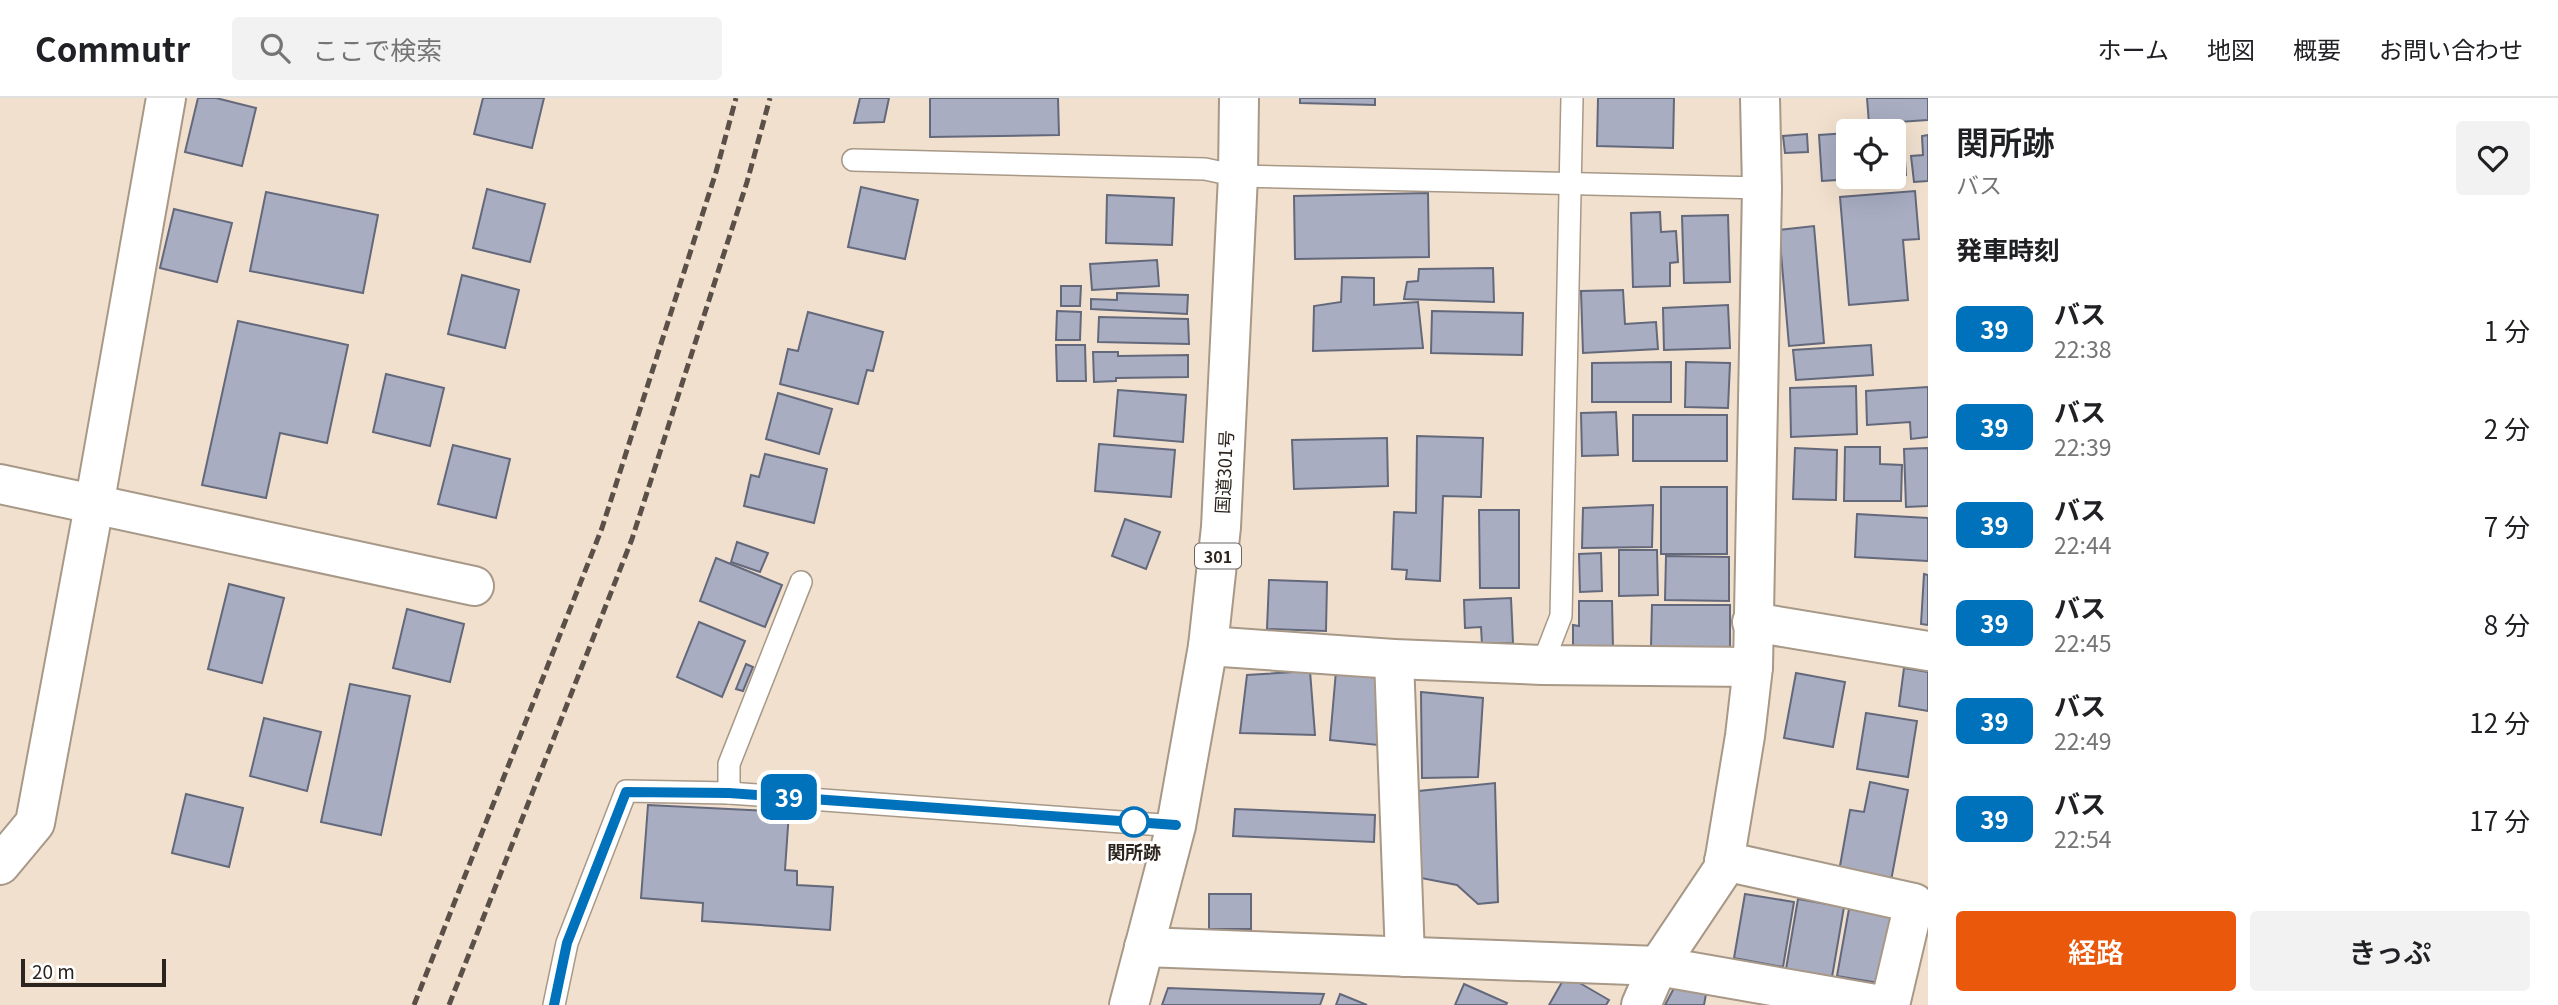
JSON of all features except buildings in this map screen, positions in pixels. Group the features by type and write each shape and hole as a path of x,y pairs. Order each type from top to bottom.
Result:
{"main road":[{"path":"0,865 35,824 166,98"},
{"name":"国道301号","path":"1129,1005 1176,825 1208,646 1221,527 1238,176 1239,98"},
{"path":"1641,1005 1658,966 1723,869 1745,736 1753,667 1762,188 1760,98"},
{"path":"0,484 474,586"},
{"path":"1752,622 1928,651"},
{"path":"1208,646 1394,659 1542,665 1753,667"},
{"path":"1394,659 1405,957"},
{"path":"1724,861 1913,903 1891,1005"},
{"path":"1144,947 1658,966 1881,1005"}],"lane":[{"path":"1542,665 1560,616 1572,98"},
{"path":"852,160 1205,169 1238,176 1762,188"},
{"path":"729,793 729,764 801,582"},
{"path":"554,1005 567,943 626,792 729,793 1176,825"}],"railway":[{"path":"414,1005 602,528 716,172 736,98"},
{"path":"449,1005 632,539 747,182 770,98"}],"bus line":[{"name":"39","path":"554,1005 567,943 626,792 729,793 1176,825"}],"place":[{"name":"関所跡","path":"1134,822"}]}
